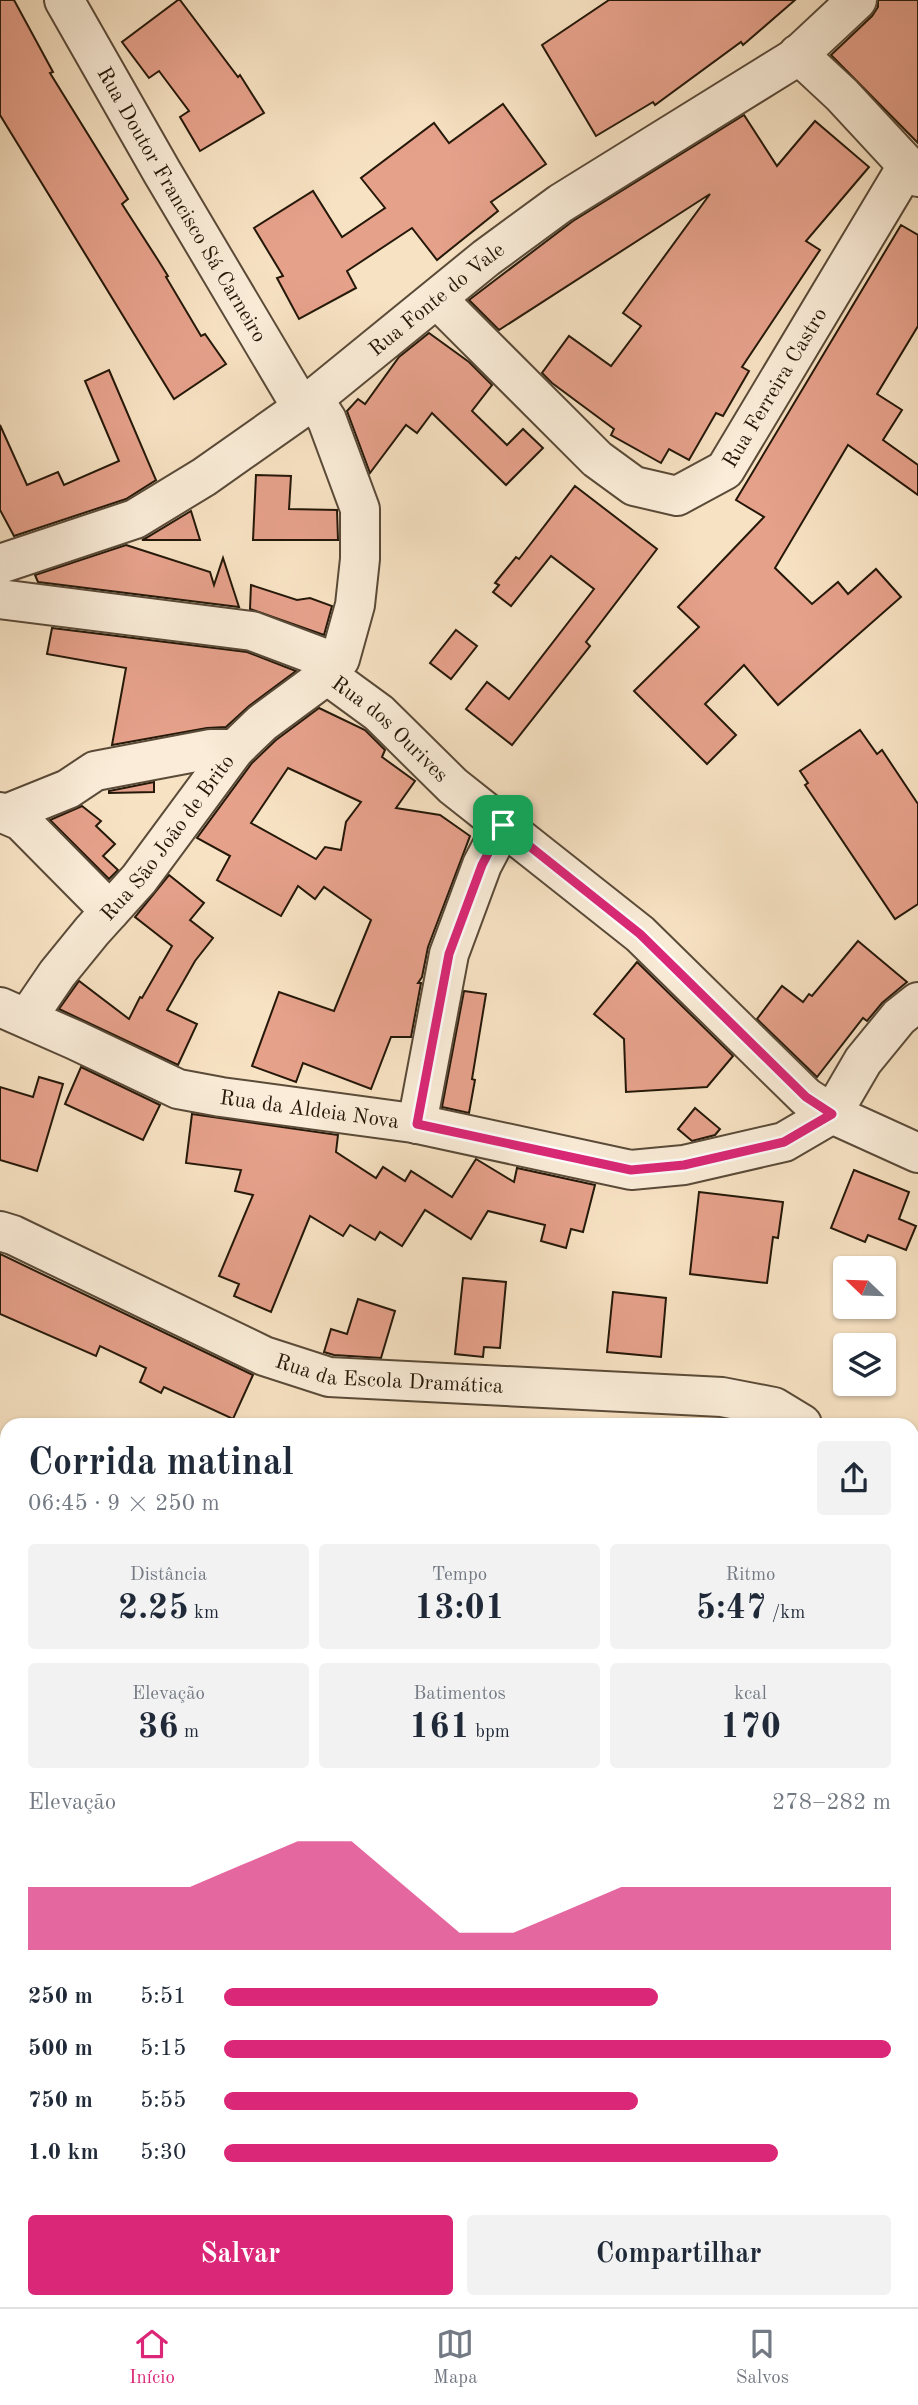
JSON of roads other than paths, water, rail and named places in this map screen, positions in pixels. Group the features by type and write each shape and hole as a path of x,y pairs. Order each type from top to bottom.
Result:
{"street":[{"name":"Rua Doutor Francisco Sá Carneiro","path":"64,0 162,172 307,403 327,420 360,509 360,559 355,605 340,659 327,675"},
{"name":"Rua Fonte do Vale","path":"0,564 135,519 204,477 307,403 486,258 561,202 798,54 858,0"},
{"path":"798,54 842,95 913,172"},
{"name":"Rua Ferreira Castro","path":"437,299 597,458 634,486 677,496 725,470 913,172"},
{"name":"Rua dos Ourives","path":"0,599 252,631 321,657 327,675 379,713 453,786 640,934 806,1097 832,1114 918,1153"},
{"name":"Rua São João de Brito","path":"13,1013 57,974 139,880 235,749 262,723 327,675"},
{"path":"3,813 68,789 95,771 211,749 235,749"},
{"path":"3,813 21,821 110,911"},
{"path":"417,1124 449,954 482,865 503,825"},
{"path":"832,1114 863,1061 899,1017 918,1002"},
{"name":"Rua da Aldeia Nova","path":"13,1013 178,1089 417,1124 631,1170 684,1165 784,1142 832,1114"},
{"name":"Rua da Escola Dramática","path":"0,1231 264,1356 329,1377 722,1397 774,1407 792,1418"}]}
